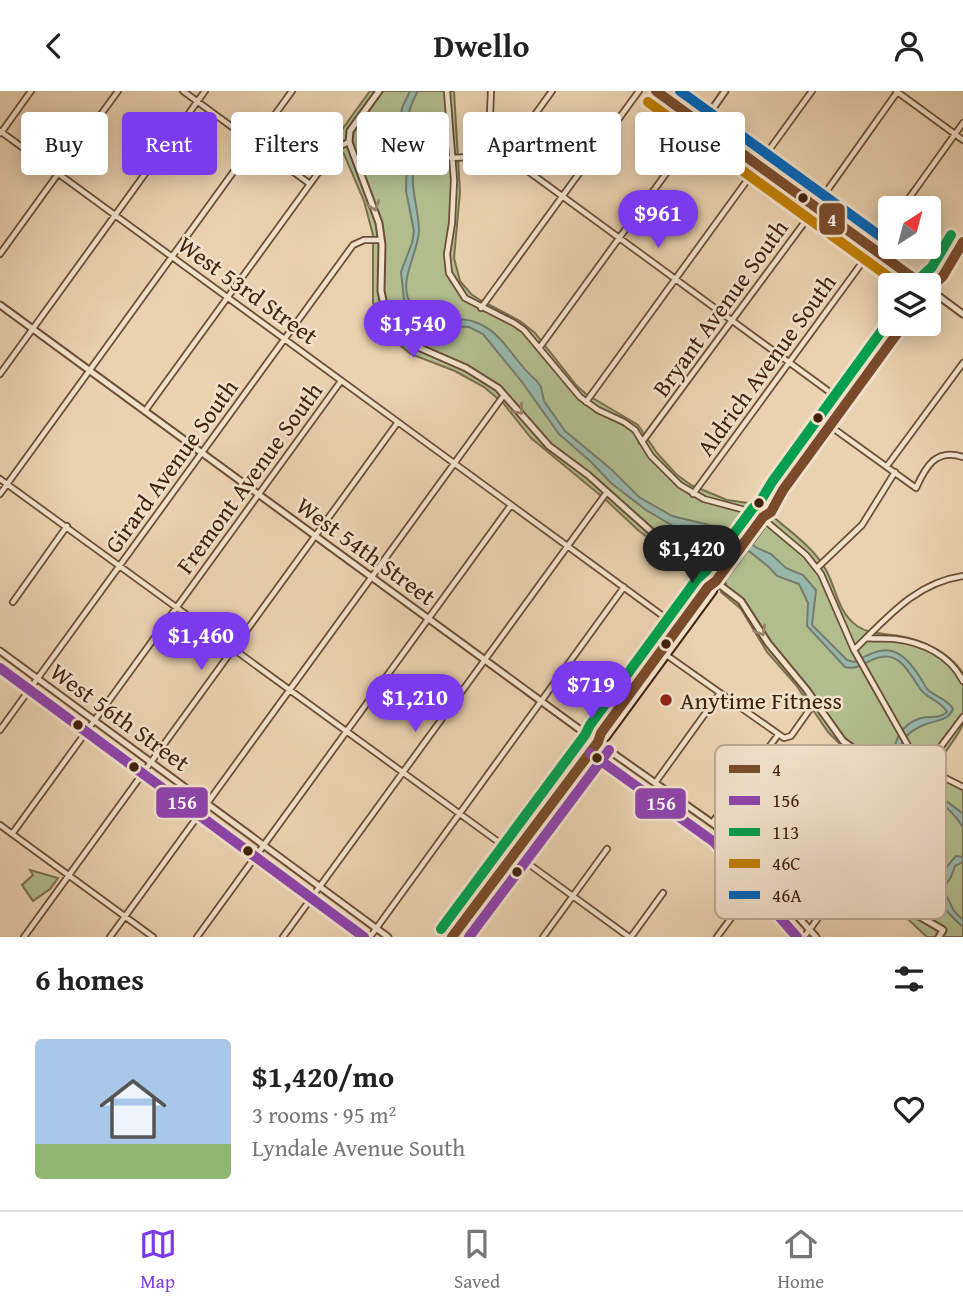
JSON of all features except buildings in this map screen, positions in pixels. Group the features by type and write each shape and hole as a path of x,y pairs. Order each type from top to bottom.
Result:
{"main road":[{"path":"656,91 685,112"},
{"path":"745,156 906,273"},
{"path":"941,277 963,242"},
{"path":"663,653 678,627 754,530 775,494 783,490 895,336"},
{"path":"460,937 598,743 601,733 713,591 716,581"},
{"path":"452,937 507,861 516,855"}],"street":[{"path":"1,132 31,91"},
{"path":"103,112 118,91"},
{"path":"183,91 231,126"},
{"path":"0,375 205,91"},
{"path":"277,112 292,91"},
{"path":"379,91 353,127 349,142 374,205 381,240 382,297 396,328 418,347 478,374 504,395 545,442 663,542 746,606 768,643 848,745"},
{"path":"447,91 454,201 447,264 458,291 481,308 514,323 540,347 562,379 586,402 628,423 669,476 694,494 722,506 753,511 793,543 817,568 854,650 909,745"},
{"path":"490,112 491,91"},
{"path":"537,112 552,91"},
{"path":"481,308 639,91"},
{"path":"710,112 725,91"},
{"path":"586,402 812,91"},
{"path":"897,91 963,140"},
{"name":"Bryant Avenue South","path":"642,442 733,321 897,91"},
{"path":"911,196 963,123"},
{"name":"West 53rd Street","path":"1,132 21,146"},
{"path":"145,411 338,147 349,142"},
{"path":"451,158 463,157"},
{"path":"0,254 57,175"},
{"name":"West 53rd Street","path":"61,175 678,627"},
{"path":"0,494 231,175"},
{"path":"298,175 310,184"},
{"path":"534,175 846,404"},
{"path":"540,347 665,175"},
{"name":"Girard Avenue South","path":"0,730 353,246 364,240 381,240"},
{"name":"Aldrich Avenue South","path":"694,494 878,241"},
{"path":"941,298 963,314"},
{"name":"West 54th Street","path":"0,305 598,743 715,825"},
{"path":"887,467 963,363"},
{"name":"Fremont Avenue South","path":"12,834 341,381"},
{"path":"110,937 504,395"},
{"path":"24,937 398,422"},
{"path":"830,426 916,488 929,464 937,456 951,454 963,457"},
{"path":"817,568 863,524 895,473"},
{"path":"0,479 630,937 663,893"},
{"path":"283,937 607,492"},
{"path":"197,937 511,505"},
{"path":"13,602 66,526"},
{"path":"854,650 907,599 935,583 963,576"},
{"path":"370,937 624,587"},
{"path":"867,638 894,639 921,645 951,664 963,681"},
{"name":"West 56th Street","path":"0,651 388,937"},
{"path":"663,653 784,738 790,737 815,702"},
{"path":"655,783 720,693"},
{"path":"944,745 957,730 963,717"},
{"path":"770,745 778,735"},
{"path":"946,780 963,787"},
{"path":"712,823 715,819"},
{"path":"0,825 153,937"},
{"path":"543,937 607,849"},
{"path":"717,937 730,919"},
{"name":"West 54th Street","path":"801,919 816,937"},
{"path":"804,937 818,919"},
{"path":"922,919 943,930 939,937"}],"green space":[{"path":"370,91 454,91 460,192 454,258 460,281 471,294 520,321 535,333 586,394 638,425 657,453 676,474 691,485 727,500 762,505 713,572 710,571 704,579 639,531 531,438 503,403 484,387 455,371 411,354 395,341 373,303 373,235 364,201 343,153 343,128"},
{"path":"772,516 802,541 821,562 841,607 857,626 926,644 943,653 963,673 963,723 946,752 946,745 841,745 828,732 796,685 767,652 741,609 721,592 725,581 764,529 763,525"},
{"path":"946,774 963,784 963,937 927,937 908,919 946,919"},
{"path":"30,870 58,878 50,889 33,901 22,885 33,875"}],"shaded area":[{"path":"410,91 418,91 409,112 402,112"},
{"path":"406,175 413,175 419,231 406,287 411,304 417,311 432,318 475,322 494,333 536,380 541,387 544,401 565,431 611,469 639,497 672,516 734,531 757,548 771,554 786,568 803,575 816,590 812,625 847,660 854,662 879,651 894,651 908,661 927,689 948,703 953,709 951,713 908,734 902,745 896,745 909,724 921,718 937,717 947,712 922,691 901,663 889,657 881,657 859,666 845,667 807,626 808,603 799,584 777,576 732,538 714,532 675,527 646,510 611,483 559,434 483,334 469,327 426,326 405,309 401,272 414,231 406,191"},
{"path":"946,800 963,814 963,828 946,807"},
{"path":"956,856 963,857 963,862 955,866 946,884 947,867"},
{"path":"946,895 954,911 963,920 963,927 946,910"}],"transit line":[{"name":"4","path":"656,91 906,273"},
{"name":"46A","path":"680,91 878,235"},
{"name":"46C","path":"648,102 883,273"},
{"name":"113","path":"926,273 951,235"},
{"name":"4","path":"941,278 963,242"},
{"name":"113","path":"441,929 697,579 760,502 878,336"},
{"name":"4","path":"452,937 598,742 601,733 708,587 716,581 763,517 771,512 783,490 895,336"},
{"name":"156","path":"0,668 364,937"},
{"name":"156","path":"469,937 609,750"},
{"name":"156","path":"590,753 715,843"},
{"name":"156","path":"781,919 797,937"}],"place":[{"name":"Anytime Fitness","path":"666,700"}]}
